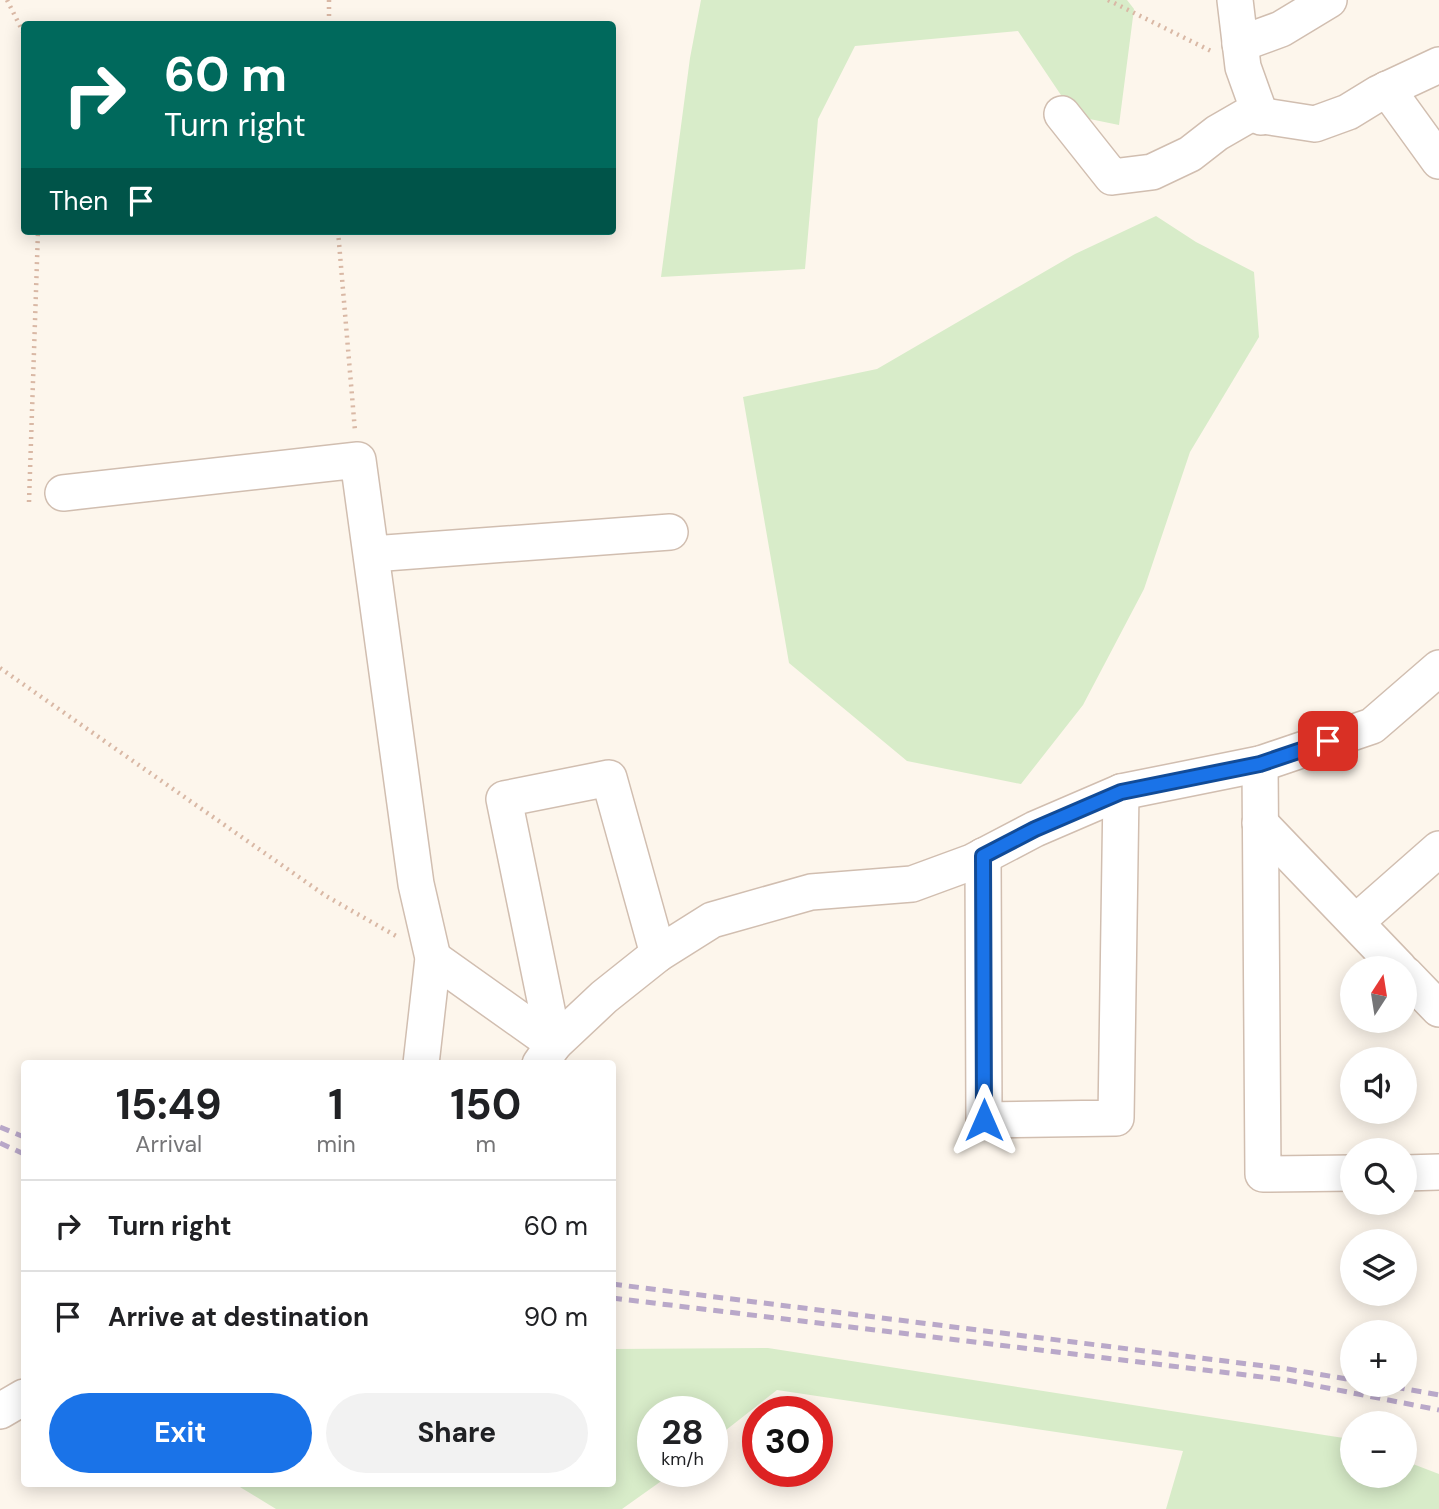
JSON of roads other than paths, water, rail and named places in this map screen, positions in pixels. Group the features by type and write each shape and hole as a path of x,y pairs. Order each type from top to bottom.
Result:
{"street":[{"path":"1235,0 1242,56 1261,117"},
{"path":"1242,56 1329,0"},
{"path":"1062,114 1112,177 1152,172 1190,154 1217,133 1250,114 1315,124 1348,112 1387,89 1439,65"},
{"path":"1387,89 1439,161"},
{"path":"63,493 358,460 416,884 433,958 421,1060"},
{"path":"372,554 670,532"},
{"path":"547,1054 604,997 658,954 712,920 811,892 912,884 983,856 1035,829 1121,792 1260,764 1373,726 1439,668"},
{"path":"1260,764 1263,1174 1340,1173"},
{"path":"547,1054 504,799 609,778 658,954"},
{"path":"983,856 984,1120 1116,1118 1121,792"},
{"path":"1260,823 1388,956"},
{"path":"1356,922 1439,849"},
{"path":"433,958 547,1054"},
{"path":"1418,987 1439,1009"},
{"path":"1417,1172 1439,1172"},
{"path":"0,1411 21,1399"}],"railway":[{"path":"0,1127 21,1136"},
{"path":"0,1143 21,1153"},
{"path":"616,1285 1340,1378"},
{"path":"616,1298 1287,1380 1439,1410"},
{"path":"1417,1391 1439,1395"}]}
